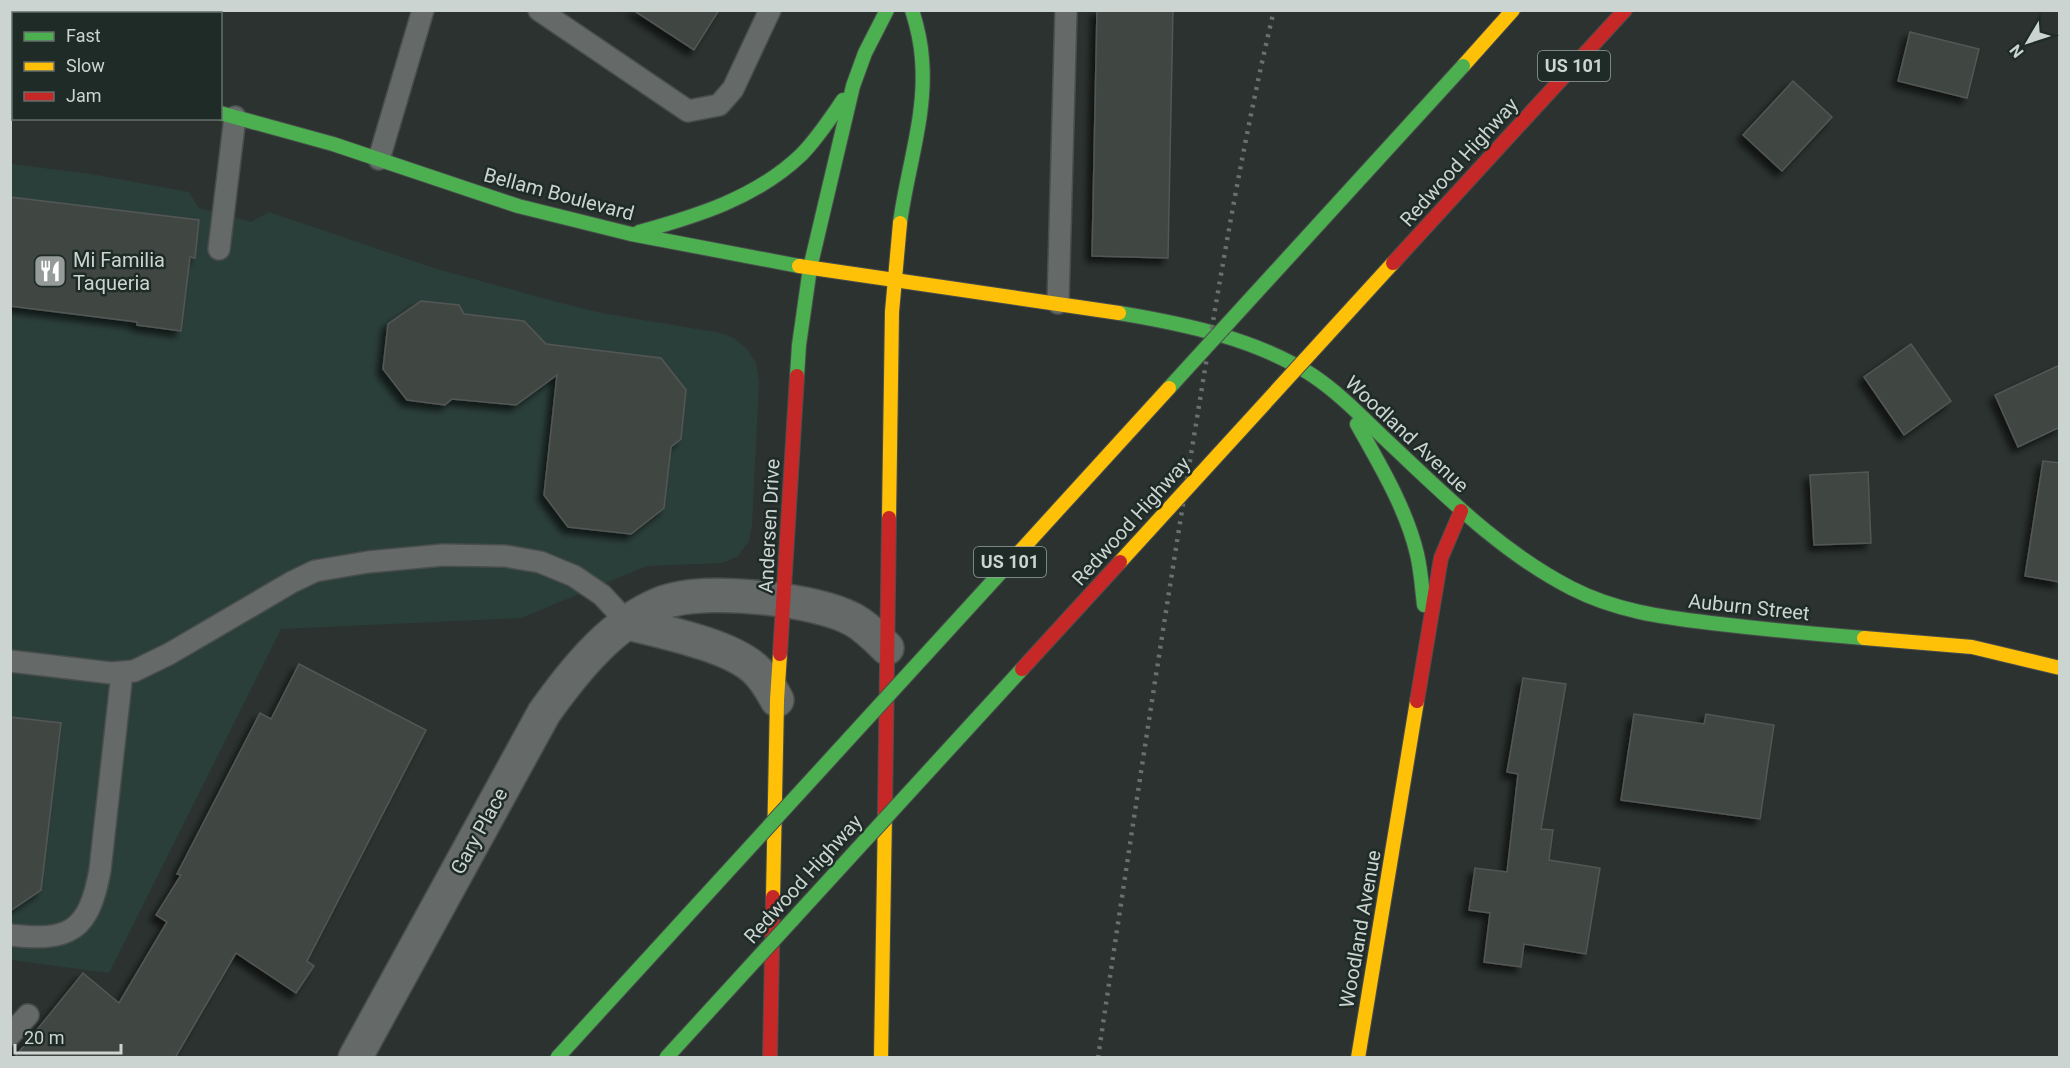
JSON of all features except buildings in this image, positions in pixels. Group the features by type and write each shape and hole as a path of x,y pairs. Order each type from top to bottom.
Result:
{"main road":[{"name":"Andersen Drive","path":"770,1058 777,700 799,345 810,268 853,86 865,53 887,10"},
{"path":"881,1058 892,312 902,212 922,107 924,82 923,53 912,10"},
{"name":"US 101","path":"557,1058 1513,10"},
{"name":"Redwood Highway","path":"666,1058 1625,10"},
{"path":"631,234 704,212 762,186 801,155 853,86"},
{"name":"Bellam Boulevard","path":"228,115 379,159 518,206 631,234 810,268 895,280"},
{"name":"Woodland Avenue","path":"895,280 1137,316 1226,336 1267,352 1312,375 1341,397 1461,511 1442,558 1358,1058"},
{"path":"1341,397 1389,483 1413,541 1421,572 1428,645"},
{"name":"Auburn Street","path":"1461,511 1480,528 1533,566 1570,588 1607,605 1655,616 1774,631 1972,647 2060,668"}],"street":[{"name":"Gary Place","path":"355,1058 544,713 570,677 600,646 628,623 649,609 682,598 717,596 784,600 833,611 853,619 887,648"},
{"path":"628,623 704,644 736,657 754,668 766,681 777,700"}],"lane":[{"path":"379,159 423,10"},
{"path":"538,10 688,111 719,105 734,89 770,10"},
{"path":"1058,303 1066,10"},
{"path":"219,249 228,115"},
{"path":"10,661 122,673 146,667 315,571 368,562 443,555 505,556 540,562 574,576 602,595 628,623"},
{"path":"10,934 33,937 55,936 76,928 87,912 96,890 100,870 122,673"},
{"path":"10,1035 28,1015"}],"shaded area":[{"path":"11,164 91,174 189,192 199,208 251,222 269,212 437,269 557,302 601,313 721,333 734,338 747,349 756,363 759,381 752,525 749,541 738,556 722,563 647,566 521,618 281,629 109,973 11,960"}],"railway":[{"path":"1098,1058 1212,325 1241,167 1274,10"}],"traffic: fast":[{"path":"797,376 810,268 853,86 865,53 887,10"},
{"path":"900,223 922,100 921,53 912,10"},
{"path":"1169,388 1463,66"},
{"path":"639,232 725,204 765,183 807,149 843,100"},
{"path":"222,114 333,144 518,206 631,234 799,266"},
{"path":"1119,313 1169,322 1244,342 1290,362 1312,375 1341,397 1450,500 1496,539 1545,573 1588,596 1622,608 1674,618 1864,638"},
{"path":"1357,424 1392,487 1406,520 1418,560 1424,605"},
{"path":"557,1058 1014,558"},
{"path":"666,1058 1022,669"}],"traffic: slow":[{"path":"1463,66 1513,10"},
{"path":"889,518 892,312 900,223"},
{"path":"1120,562 1393,263"},
{"path":"799,266 1119,313"},
{"path":"1014,558 1169,388"},
{"path":"1864,638 1972,647 2060,668"},
{"path":"773,897 780,654"},
{"path":"1358,1058 1417,701"},
{"path":"881,1058 885,812"}],"traffic: jam":[{"path":"1523,121 1625,10"},
{"path":"1393,263 1523,121"},
{"path":"780,654 797,376"},
{"path":"1417,701 1441,558 1461,511"},
{"path":"885,812 889,518"},
{"path":"1022,669 1120,562"},
{"path":"770,1058 773,897"}],"place":[{"name":"Mi Familia Taqueria","path":"50,271"}]}
